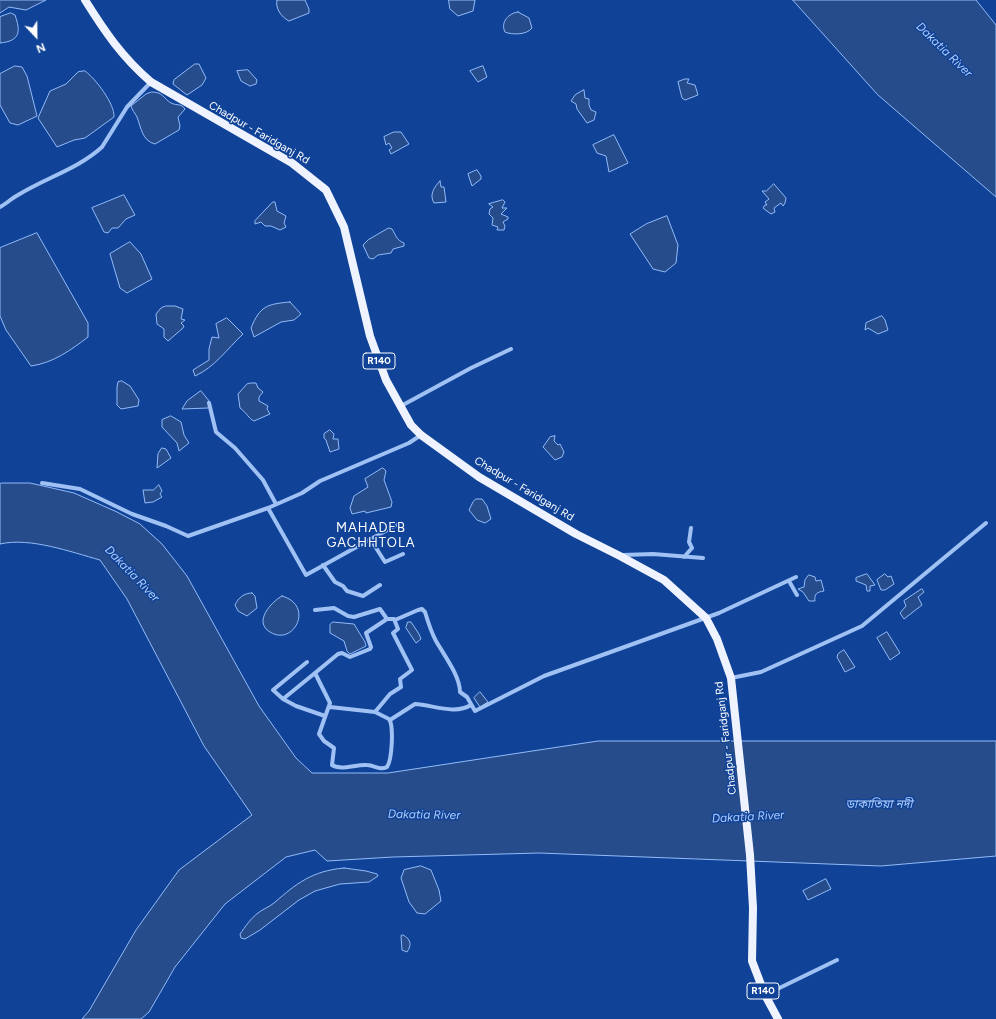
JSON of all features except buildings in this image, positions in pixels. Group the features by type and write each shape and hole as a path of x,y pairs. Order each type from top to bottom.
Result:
{"main road":[{"name":"Chadpur - Faridganj Rd","path":"85,0 112,42 130,64 151,82 292,163 326,190 344,227 370,336 386,380 411,424 421,435 479,477 576,534 664,580 691,602 706,618 717,639 731,678 750,855 753,908 752,961 765,995"},
{"name":"R140","path":"765,995 778,1019"}],"street":[{"path":"0,207 18,194 81,162 96,152 102,147 127,107 151,82"},
{"path":"401,406 465,371 511,349"},
{"path":"209,403 216,432 235,448 263,480 276,504"},
{"path":"42,483 80,489 132,514 166,526 188,536 268,508 302,493 320,481 409,443 421,435"},
{"path":"268,508 306,575 398,524"},
{"path":"731,678 761,672 862,626 986,523"},
{"path":"684,557 692,548 689,542 691,528"},
{"path":"371,540 385,562 403,554"},
{"path":"620,556 653,554 704,558"},
{"path":"323,565 335,582 343,586 349,592 363,596 380,585"},
{"path":"283,699 338,654 342,653 350,657 370,649 371,647 366,633 388,619 395,620 422,609 425,612 434,636 454,672 459,684 460,692 467,697 473,710 477,711 544,676 706,618 789,581 796,576"},
{"path":"789,581 797,595"},
{"path":"315,610 334,608 348,616 354,617 380,609 388,619"},
{"path":"375,712 390,694 400,687 400,679 412,670 393,633 398,629 395,620"},
{"path":"307,662 273,690 283,699 296,706 325,716"},
{"path":"315,673 328,698 330,707 325,716 319,734 324,741 334,748 331,762 335,767 366,765 380,769 387,767 390,760 393,729 390,720 375,712 330,707"},
{"path":"390,720 415,704 441,707 452,710 471,705"},
{"path":"765,995 837,960"}],"water":[{"path":"0,0 46,0 26,10 9,7 0,13"},
{"path":"277,0 305,0 309,13 289,21 279,12"},
{"path":"449,0 475,0 473,11 458,16 450,9"},
{"name":"Dakatia River","path":"793,0 976,0 996,25 996,197 878,95"},
{"path":"518,12 529,18 532,28 527,32 519,34 505,32 504,25 506,19 511,14"},
{"path":"11,13 15,15 17,21 17,35 12,40 0,43 0,17"},
{"path":"195,64 199,64 206,78 202,85 187,95 173,84 174,80"},
{"path":"15,66 22,67 27,76 37,116 18,125 10,123 0,105 0,74"},
{"path":"483,66 487,77 478,82 470,71"},
{"path":"248,70 257,80 256,84 250,86 241,81 237,71"},
{"path":"85,71 94,79 104,92 111,105 114,117 85,138 74,140 57,147 38,118 50,91 66,84 78,72"},
{"path":"689,79 687,83 695,85 698,95 685,100 682,98 678,82"},
{"path":"584,90 585,98 589,99 591,110 596,112 594,120 587,123 577,109 576,104 571,101 575,95"},
{"path":"152,92 161,94 171,103 180,105 185,109 178,117 180,126 179,130 155,144 147,140 145,137 131,106 146,94"},
{"path":"394,132 401,132 409,144 391,154 389,150 392,148 389,143 386,145 384,137"},
{"path":"614,135 628,163 609,172 606,156 597,153 593,145"},
{"path":"477,170 481,176 481,179 472,186 468,174"},
{"path":"440,181 441,187 444,187 446,202 434,203 432,194"},
{"path":"774,184 786,198 783,206 781,203 774,208 775,212 771,214 763,208 767,205 765,202 769,199 762,191 766,191"},
{"path":"124,195 135,215 126,219 118,228 112,228 108,233 104,232 92,208"},
{"path":"503,200 505,202 502,208 507,208 501,214 508,217 508,219 503,222 505,226 504,230 497,230 498,227 492,225 493,218 489,214 490,209 493,207 489,204"},
{"path":"273,202 275,202 277,211 286,216 284,223 286,227 280,230 271,226 265,226 261,222 255,224 255,221"},
{"path":"667,216 678,245 676,263 665,272 653,269 630,234 646,224"},
{"path":"389,228 392,229 401,242 404,243 404,246 393,249 391,253 378,255 373,259 369,258 363,245 368,240"},
{"path":"37,233 88,323 88,337 54,359 31,366 6,330 0,316 0,248"},
{"path":"130,242 141,254 152,279 127,293 120,288 110,254"},
{"path":"290,302 301,314 294,320 281,322 254,337 251,328 261,311 270,305"},
{"path":"166,306 175,306 183,309 181,319 185,320 181,323 184,326 183,328 168,341 164,337 164,329 157,324 156,314 161,308"},
{"path":"882,316 888,330 878,334 868,328 865,330 866,323"},
{"path":"227,318 243,334 215,363 195,376 193,370 209,360 209,349 212,337 219,338 216,324"},
{"path":"122,381 130,386 139,400 138,406 121,409 117,405 118,382"},
{"path":"256,383 258,388 263,392 259,397 259,401 268,406 267,409 270,414 254,421 240,408 238,394 247,384"},
{"path":"201,391 210,402 208,408 182,409 187,401"},
{"path":"171,416 181,422 184,435 189,443 179,451 177,443 162,427 162,420"},
{"path":"330,430 334,434 333,439 338,439 339,449 330,452 324,438 324,434"},
{"path":"555,436 554,441 558,445 560,444 564,452 562,457 555,460 543,447 550,437"},
{"path":"162,448 166,449 171,458 157,468 158,454"},
{"path":"383,468 386,471 384,480 392,502 391,507 366,513 365,511 352,514 350,508 354,496 368,487 365,479"},
{"name":"ডাকাতিয়া নদী","path":"30,483 74,493 140,524 162,544 187,576 259,706 296,758 312,773 388,773 598,741 996,741 996,856 881,866 539,853 393,857 327,861 315,850 286,857 225,904 175,967 149,1012 141,1019 82,1019 89,1011 136,930 179,870 252,815 204,746 127,599 100,560 50,546 24,542 0,544 0,484"},
{"path":"159,485 162,491 160,494 162,497 153,502 145,503 143,490 153,490"},
{"path":"476,499 482,499 487,506 491,519 485,523 477,520 469,510"},
{"path":"867,574 875,585 870,586 870,591 867,591 866,585 856,581 856,578"},
{"path":"885,574 888,577 891,576 894,584 885,590 881,590 877,580"},
{"path":"809,575 815,577 816,581 821,580 824,591 816,594 815,601 809,601 803,592 798,589 804,587 805,580"},
{"path":"922,589 924,592 918,597 922,605 904,619 900,613 906,606 904,601"},
{"path":"252,593 255,596 257,608 247,616 238,611 235,605 242,596"},
{"path":"282,596 292,601 297,608 299,615 293,630 287,634 279,635 270,632 265,628 263,618 269,607"},
{"path":"333,622 354,624 366,646 350,654 347,651 344,641 330,633 330,625"},
{"path":"408,622 411,622 421,639 416,643 406,628"},
{"path":"887,632 900,653 890,660 877,638"},
{"path":"844,650 855,667 845,672 837,657 838,654"},
{"path":"480,692 488,702 480,707 474,698"},
{"path":"421,866 431,870 439,890 441,901 425,914 417,913 409,902 401,878 404,870"},
{"path":"344,868 366,871 377,874 378,876 369,882 340,884 315,891 299,900 260,930 245,939 241,938 240,934 253,917 298,884 314,875"},
{"path":"826,879 831,889 808,900 803,891"},
{"path":"403,935 408,938 410,942 410,947 407,952 402,950 401,936"}],"district":[{"name":"MAHADEB GACHHTOLA","path":"371,536"}]}
